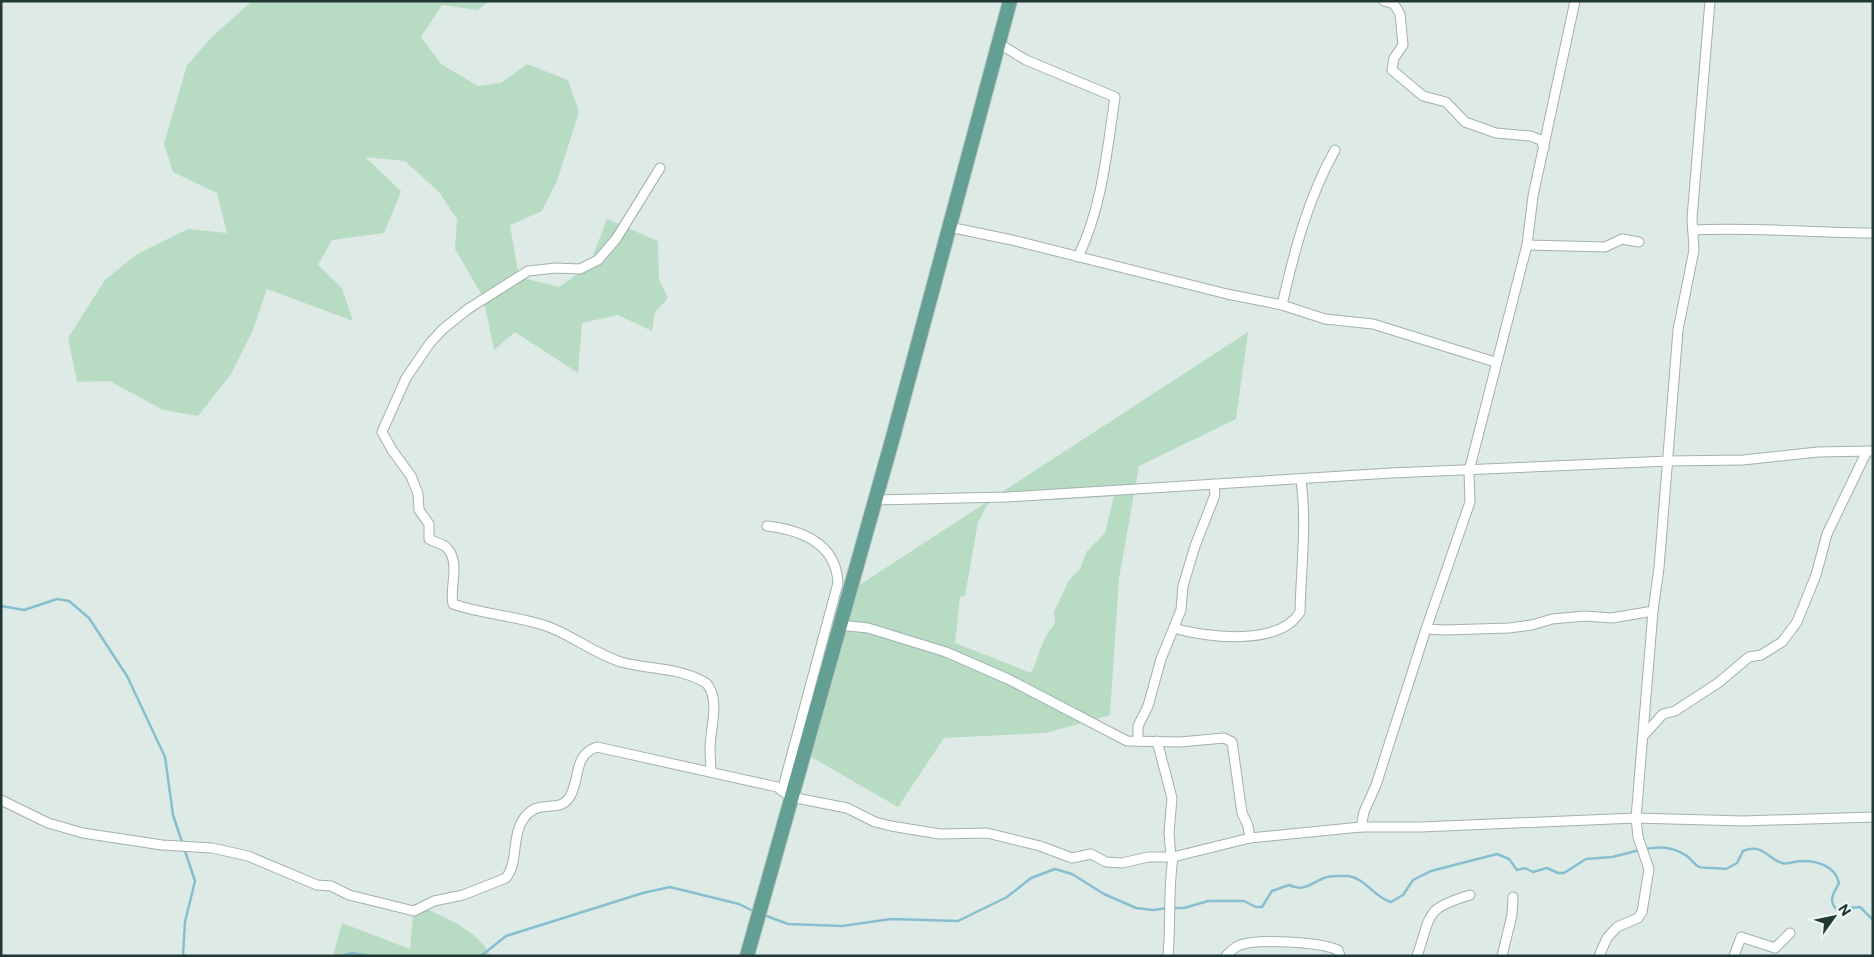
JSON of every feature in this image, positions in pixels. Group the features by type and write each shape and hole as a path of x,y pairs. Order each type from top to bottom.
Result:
{"main road":[{"path":"747,956 787,794 875,500 1010,1"}],"street":[{"path":"1384,1 1394,4 1400,14 1403,45 1394,58 1392,70 1406,84 1423,96 1446,102 1465,122 1496,133 1530,136 1540,140 1544,148"},
{"path":"1361,827 1364,812 1376,785 1426,629 1470,502 1469,471 1526,245 1533,196 1575,1"},
{"path":"1599,956 1607,938 1617,927 1638,918 1642,912 1649,869 1638,837 1636,818 1678,330 1694,250 1693,230 1710,1"},
{"path":"998,43 1026,60 1115,98 1098,202 1089,234 1078,256"},
{"path":"1282,305 1302,224 1324,169 1335,150"},
{"path":"660,168 616,239 598,260 580,269 556,268 528,271 453,320 430,343 406,378 382,432 392,450 411,476 418,494 419,510 429,524 429,539 444,546 450,552 454,570 453,604 548,627 573,637 592,651 620,662 644,668 677,670 706,683 712,693 713,703 710,748 711,772"},
{"path":"949,227 1012,240 1227,294 1282,305 1325,319 1373,324 1495,362"},
{"path":"1693,230 1733,228 1873,233"},
{"path":"1526,245 1605,247 1622,239 1638,242"},
{"path":"875,500 1007,498 1391,473 1469,471 1668,460 1743,460 1818,452 1870,451 1827,534 1816,575 1798,622 1782,642 1761,654 1749,657 1718,683 1674,711 1663,714 1642,736"},
{"path":"1174,628 1196,635 1258,634 1281,630 1295,620 1300,612 1305,539 1305,505 1301,480"},
{"path":"1138,741 1138,726 1148,706 1161,659 1181,610 1183,586 1192,555 1215,495 1214,484"},
{"path":"767,526 787,529 813,538 830,558 837,570 838,583 787,794"},
{"path":"1426,629 1509,628 1532,625 1552,619 1585,616 1612,618 1653,611"},
{"path":"839,625 868,628 946,652 1025,687 1127,741 1224,738 1232,742 1242,813 1248,826 1250,838"},
{"path":"1157,741 1172,798 1169,833 1172,844 1169,884 1171,923 1168,956"},
{"path":"1,800 48,823 83,833 162,844 212,848 248,856 317,885 331,886 349,895 414,911 434,901 464,896 506,878 512,865 515,839 528,813 544,805 562,805 568,800 580,761 592,748 603,747 777,787 787,794 847,808 875,822 891,826 940,834 987,833 1040,846 1072,858 1091,854 1106,862 1122,863 1148,857 1172,857 1250,838 1361,827 1421,827 1636,818 1743,821 1873,817"},
{"path":"1416,956 1430,916 1436,908 1470,895"},
{"path":"1502,956 1512,914 1513,897"},
{"path":"1734,956 1741,937 1775,948 1790,933"},
{"path":"1226,956 1240,945 1300,942 1328,946 1338,950 1340,956"}],"green space":[{"path":"252,1 489,1 478,10 442,5 421,37 441,64 478,86 501,83 527,64 568,80 579,112 557,181 542,211 510,225 519,277 559,287 589,266 607,219 658,241 659,280 668,298 655,312 652,331 618,315 582,323 578,373 515,332 494,350 483,297 455,249 457,219 439,192 405,161 365,157 401,191 384,233 332,240 318,265 342,288 353,321 267,289 252,332 231,374 198,416 163,410 110,381 77,382 68,338 105,280 137,254 188,229 227,233 217,193 173,172 164,144 187,65 213,36"},
{"path":"1248,332 1236,419 1139,466 1119,578 1110,715 1046,733 944,738 898,807 801,751 841,597","holes":["1001,496 1053,500 1114,496 1105,533 1087,551 1080,569 1069,580 1054,612 1055,624 1044,641 1031,673 955,643 960,597 965,596 978,522 987,505"]},
{"path":"414,904 446,918 468,931 478,939 490,956 333,956 342,923 410,949"}],"waterway":[{"path":"1,606 24,610 57,599 69,601 89,618 127,676 165,757 173,815 195,881 185,922 183,956"},
{"path":"1646,849 1672,849 1682,853 1697,866 1703,868 1726,869 1737,863 1743,851 1750,849 1760,850 1782,863 1802,861 1820,863 1834,872 1837,877 1839,883 1832,899 1836,909 1860,907 1873,920"},
{"path":"1172,908 1184,908 1208,901 1244,901 1256,907 1262,907 1272,891 1289,885 1299,888 1311,885 1326,877 1336,876 1348,876 1360,880 1380,897 1391,902 1403,895 1413,880 1431,871 1497,854 1509,859 1517,870 1525,868 1533,872 1547,868 1558,873 1564,873 1586,859 1612,857 1640,850"},
{"path":"764,915 788,924 842,926 891,919 958,921 1007,897 1031,878 1055,869 1072,874 1104,894 1136,908 1153,910 1167,908"},
{"path":"481,956 506,936 643,893 670,887 739,904 753,911"},
{"path":"341,956 352,953 370,956"}]}
